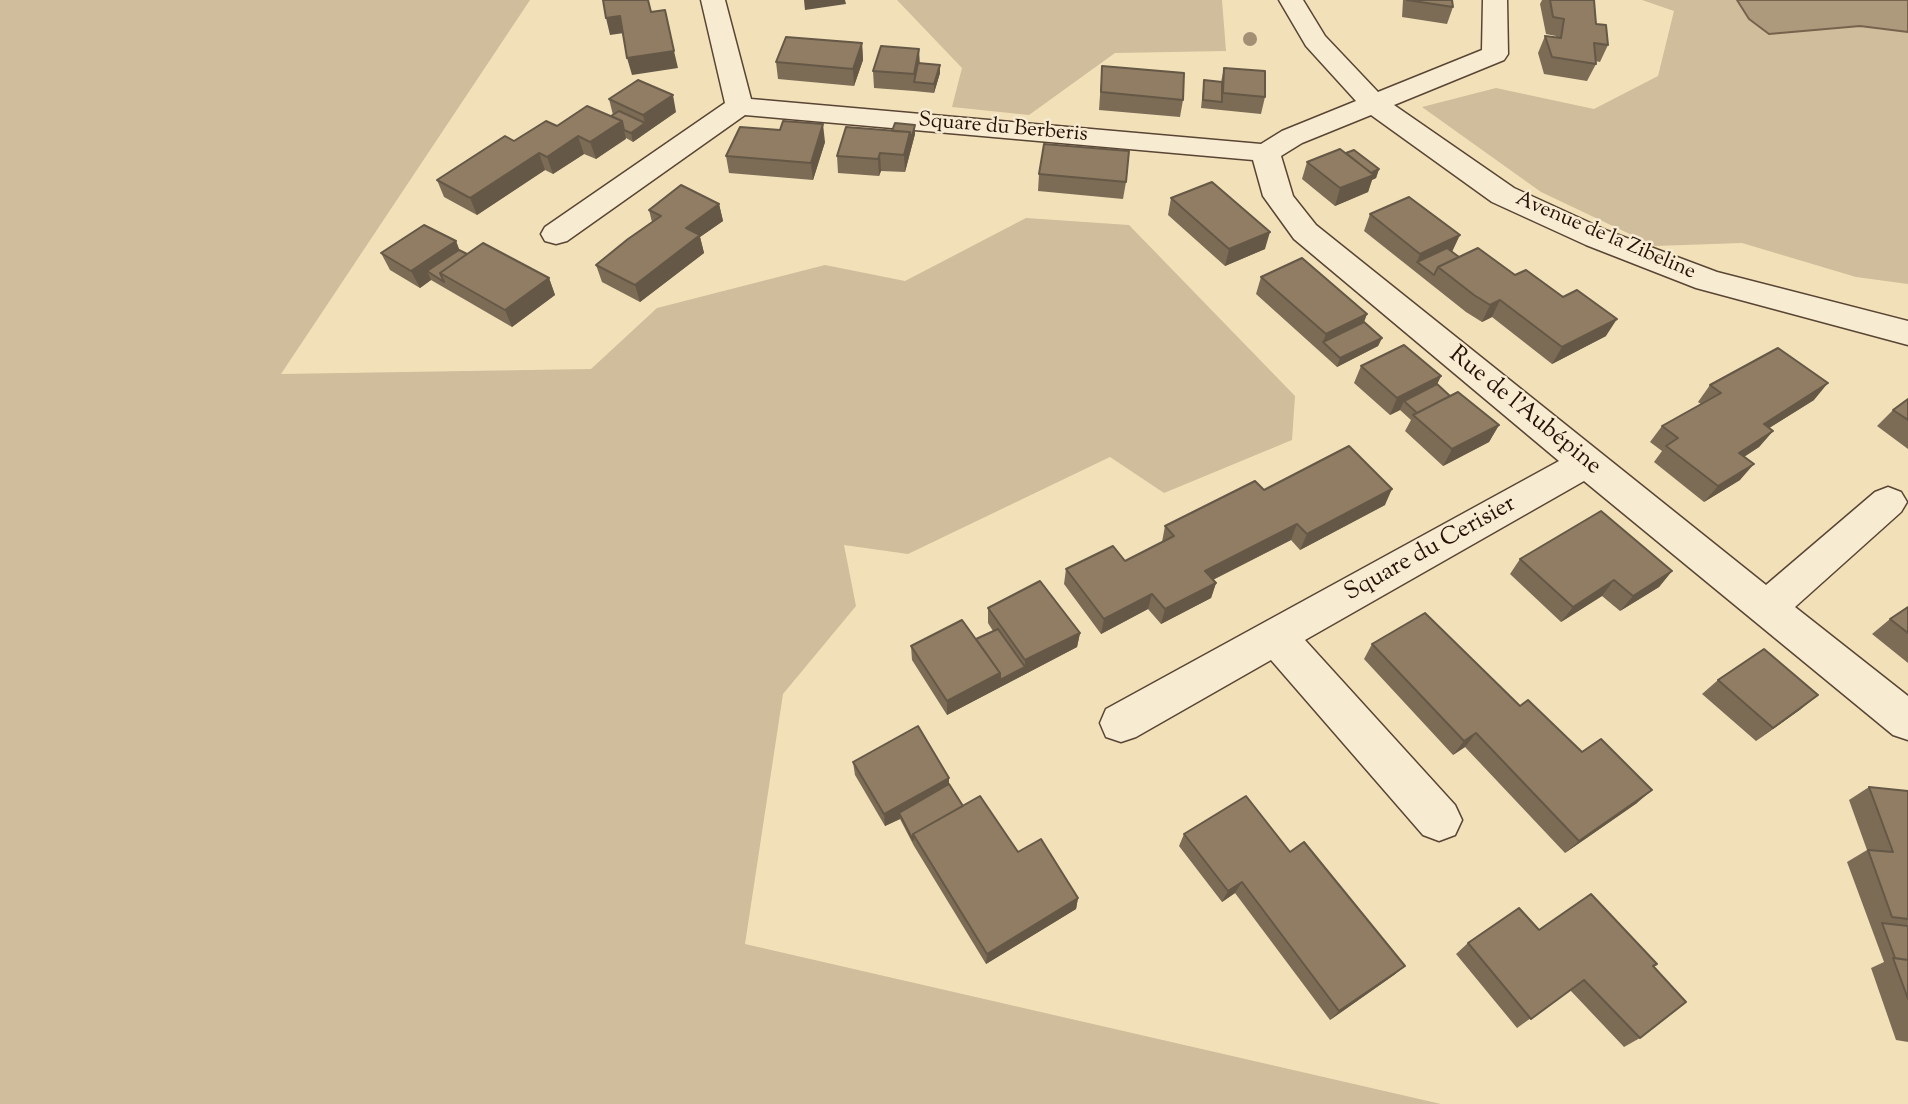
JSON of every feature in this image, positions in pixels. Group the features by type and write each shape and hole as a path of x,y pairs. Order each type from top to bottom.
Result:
{"street":[{"path":"556,234 739,106 713,0"},
{"name":"Avenue de la Zibeline","path":"1291,0 1315,40 1374,104 1503,195 1597,238 1707,280 1908,333"},
{"path":"1266,153 1292,136 1495,54 1495,0"},
{"name":"Square du Berberis","path":"739,106 1266,153"},
{"name":"Rue de l'Aubépine","path":"1266,153 1269,181 1279,203 1305,232 1586,463 1908,721"},
{"name":"Square du Cerisier","path":"1121,723 1586,463"},
{"path":"1767,608 1888,502"},
{"path":"1276,637 1439,820"}],"shaded area":[{"path":"0,0 530,0 281,374 591,369 657,308 825,265 905,281 1026,218 1129,225 1295,396 1292,440 1164,493 1110,457 908,554 844,545 856,606 783,694 745,944 1441,1104 0,1104"},
{"path":"897,0 1222,0 1226,51 1115,53 1029,115 952,107 962,68"},
{"path":"1642,0 1908,0 1908,284 1856,277 1742,243 1655,246 1541,192 1422,107 1496,88 1594,109 1658,76 1674,11"},
{"path":"1737,0 1908,0 1908,32 1860,26 1769,34 1749,19"}],"building":[{"path":"603,0 648,0 651,12 665,10 674,51 627,58 620,16 606,18"},
{"path":"1407,0 1452,0 1453,7"},
{"path":"1550,0 1594,0 1596,24 1606,25 1608,45 1594,43 1596,64 1552,57 1545,36 1561,38 1564,19 1553,17"},
{"path":"786,37 862,43 853,69 776,62"},
{"path":"881,46 919,49 914,74 873,71"},
{"path":"918,63 940,65 934,84 914,82"},
{"path":"1102,66 1184,73 1183,100 1101,92"},
{"path":"1224,68 1265,71 1265,97 1223,93"},
{"path":"638,80 673,95 643,115 609,99"},
{"path":"1204,80 1222,82 1222,102 1203,100"},
{"path":"587,106 622,121 590,142 578,136 547,157 539,153 470,198 437,180 505,136 514,141 546,121 557,126"},
{"path":"619,111 645,123 631,133 624,130 622,121 611,116"},
{"path":"783,121 823,124 811,163 726,156 740,127 780,130"},
{"path":"895,123 915,125 911,140 910,132 892,131"},
{"path":"846,127 910,132 904,155 880,153 878,159 837,156"},
{"path":"1044,144 1129,151 1126,182 1039,174"},
{"path":"1340,149 1374,175 1340,188 1307,162"},
{"path":"1354,150 1379,169 1371,173 1346,153"},
{"path":"1212,182 1270,232 1229,249 1171,198"},
{"path":"681,185 719,204 686,228 700,235 635,285 596,265 661,216 649,210"},
{"path":"1409,197 1460,235 1420,254 1370,214"},
{"path":"424,225 456,241 411,271 381,253"},
{"path":"483,243 549,278 505,310 440,273"},
{"path":"1447,248 1459,257 1438,267 1434,275 1417,262"},
{"path":"1478,248 1515,275 1526,270 1563,297 1577,290 1617,319 1562,347 1500,300 1490,305 1438,267"},
{"path":"459,250 467,254 440,273 444,282 427,271"},
{"path":"1302,258 1367,314 1326,334 1261,277"},
{"path":"1364,322 1382,338 1340,358 1323,342"},
{"path":"1404,345 1441,376 1397,398 1361,366"},
{"path":"1778,348 1828,383 1764,424 1773,431 1739,453 1754,464 1718,486 1666,446 1678,438 1662,426 1721,393 1710,385"},
{"path":"1437,384 1450,396 1417,413 1404,401"},
{"path":"1458,392 1499,425 1452,449 1413,415"},
{"path":"1908,399 1908,420 1893,410"},
{"path":"1349,446 1392,489 1307,534 1297,524 1205,571 1216,583 1165,609 1152,594 1104,619 1066,569 1113,546 1125,561 1174,536 1165,526 1255,481 1264,490"},
{"path":"1601,511 1672,571 1633,596 1614,580 1573,607 1520,559"},
{"path":"1040,581 1080,633 1025,660 988,608"},
{"path":"1908,607 1908,633 1890,619"},
{"path":"1425,613 1520,706 1528,700 1582,752 1601,739 1652,790 1579,841 1476,733 1464,741 1372,644"},
{"path":"962,620 1000,673 947,701 911,646"},
{"path":"998,629 1025,667 1000,680 1000,673 976,639"},
{"path":"1764,649 1818,695 1773,728 1718,680"},
{"path":"918,726 949,778 884,814 853,762"},
{"path":"949,784 963,806 913,834 913,840 899,813"},
{"path":"1869,787 1908,791 1908,919 1892,917 1868,850 1893,852"},
{"path":"980,796 1018,852 1041,839 1078,898 987,954 913,834"},
{"path":"1246,796 1290,852 1304,842 1405,966 1339,1011 1242,882 1228,891 1184,834"},
{"path":"1591,894 1657,964 1653,966 1686,1002 1640,1038 1584,980 1531,1019 1468,943 1519,908 1539,930"},
{"path":"1882,923 1908,926 1908,960 1895,958"},
{"path":"1893,958 1908,960 1908,999"}]}
